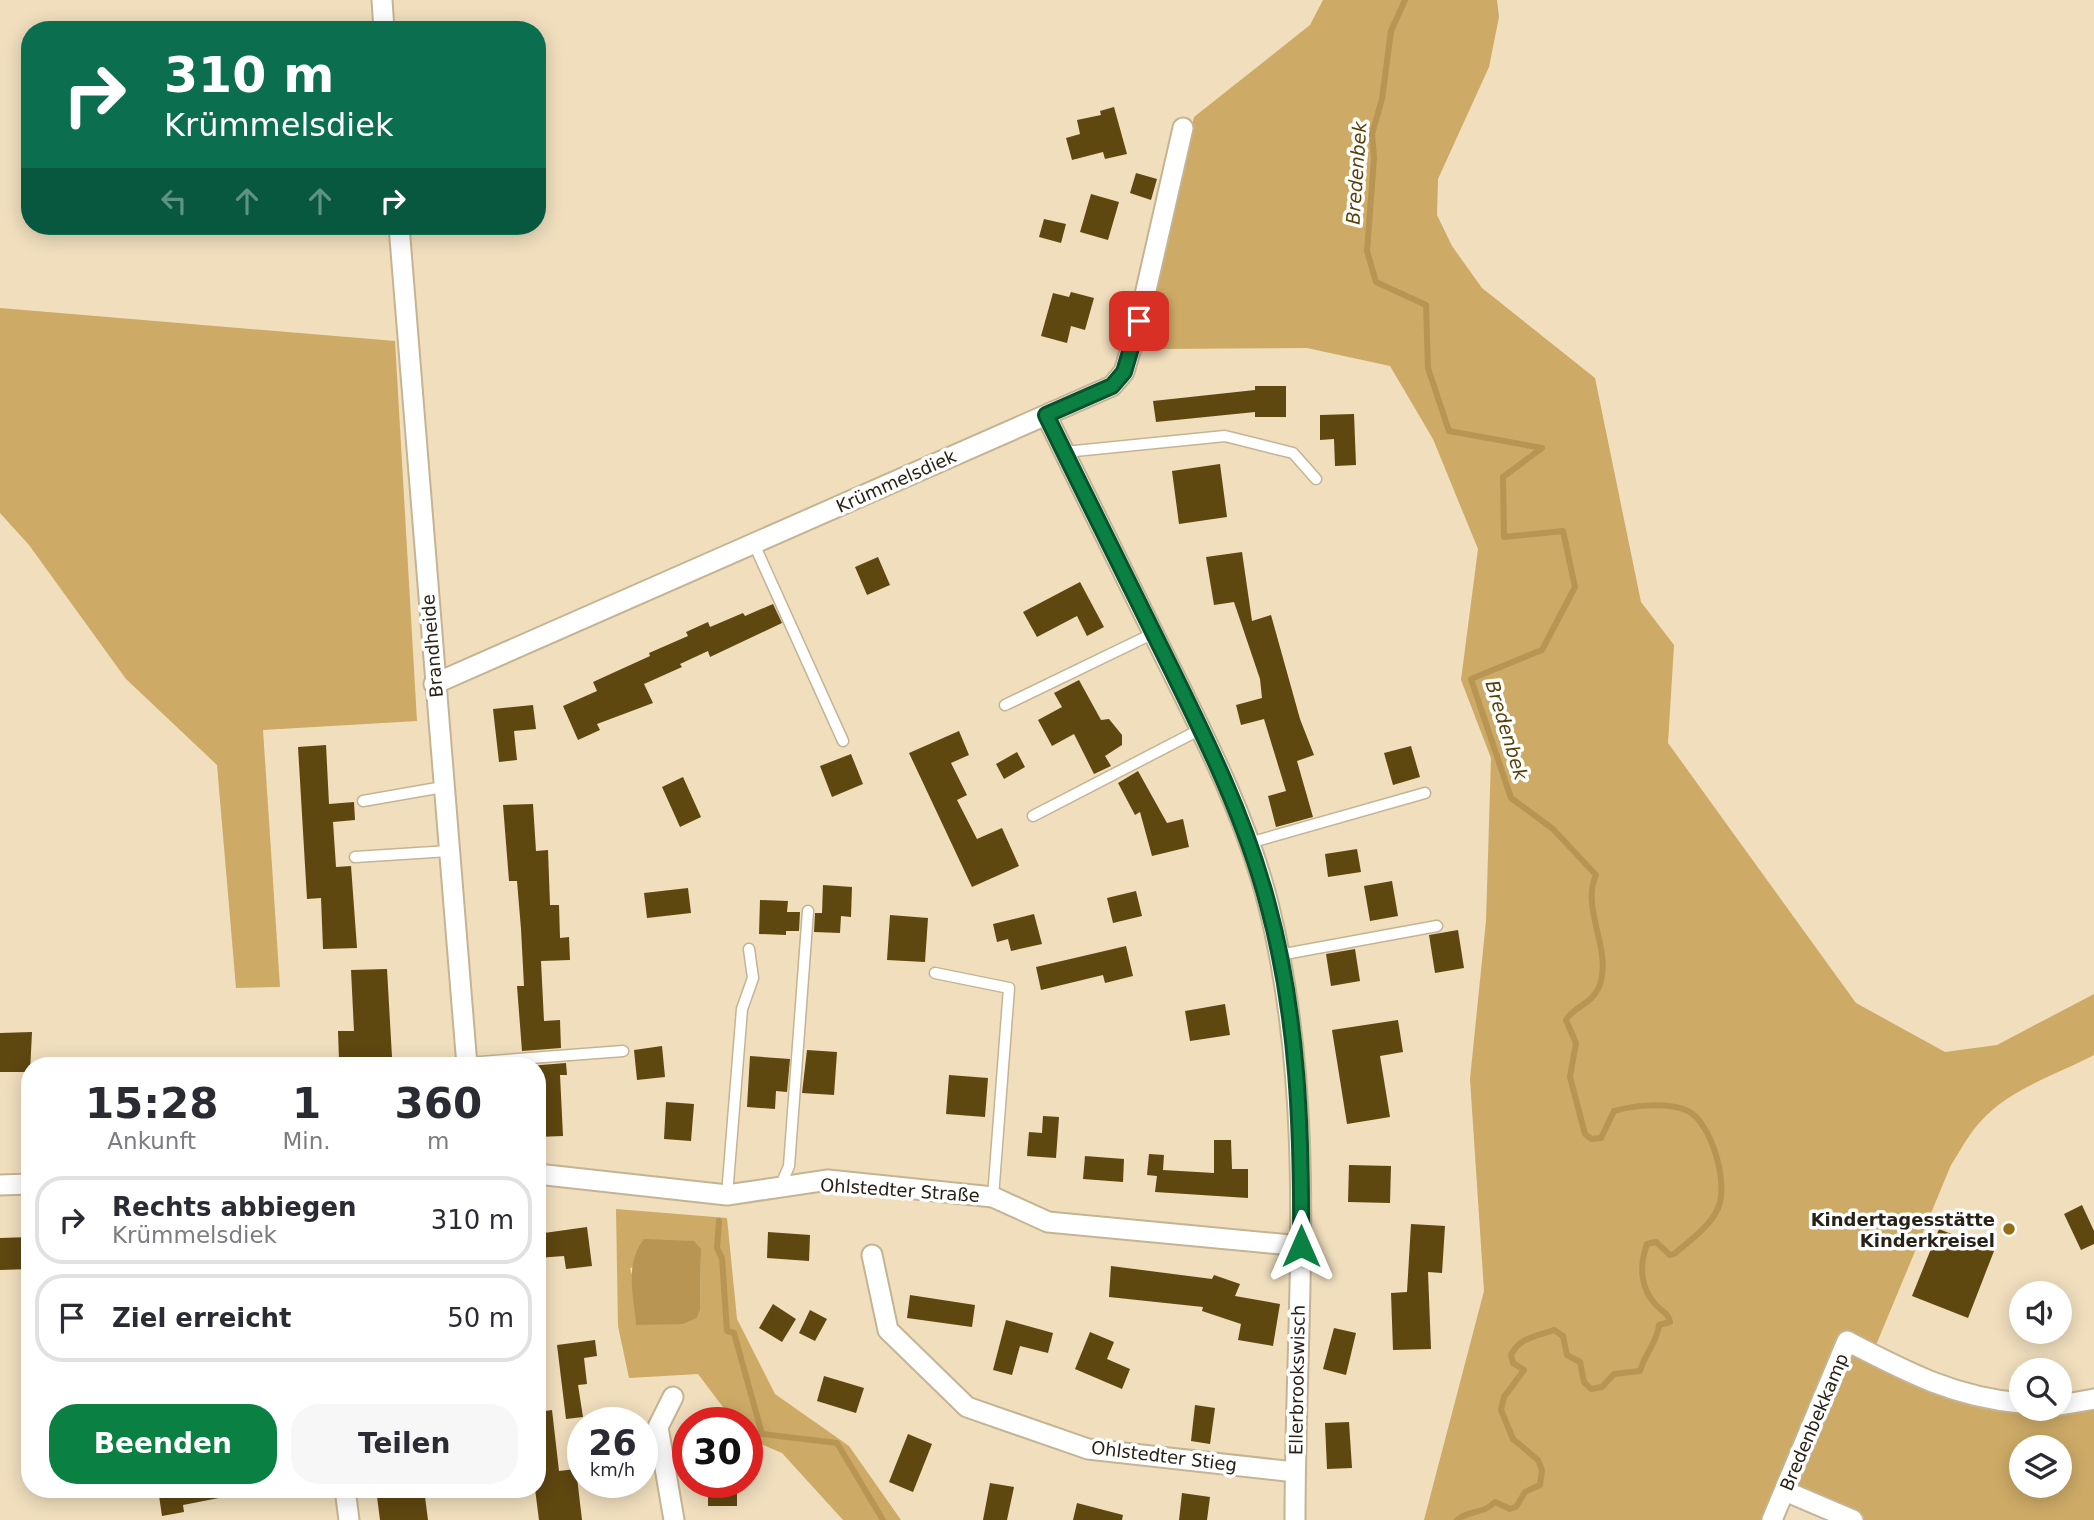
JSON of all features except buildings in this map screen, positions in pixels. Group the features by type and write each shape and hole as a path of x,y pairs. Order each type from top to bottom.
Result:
{"street":[{"path":"382,0 383,21"},
{"name":"Krümmelsdiek","path":"434,684 1112,386 1124,372 1139,321 1183,128"},
{"name":"Brandheide","path":"400,235 434,684 466,1057"},
{"name":"Ellerbrookswisch","path":"1046,415 1201,729 1248,843 1268,905 1295,1056 1300,1111 1301,1246 1295,1472"},
{"name":"Ohlstedter Straße","path":"546,1175 727,1195 828,1180 993,1197 1048,1222 1301,1246"},
{"path":"0,1185 21,1184"},
{"name":"Ohlstedter Stieg","path":"872,1255 888,1329 967,1407 1088,1449 1295,1472"},
{"name":"Bredenbekkamp","path":"1772,1520 1847,1340 1923,1380 1950,1391 2009,1402"},
{"path":"673,1397 658,1427 674,1520"},
{"path":"2072,1403 2094,1399"},
{"path":"1295,1472 1295,1520"},
{"path":"1785,1491 1853,1520"},
{"path":"346,1498 349,1520"}],"lane":[{"path":"1064,452 1225,436 1293,453 1317,479"},
{"path":"754,544 843,741"},
{"path":"1005,705 1154,633"},
{"path":"1033,816 1201,729"},
{"path":"363,801 443,787"},
{"path":"1248,843 1425,793"},
{"path":"355,857 449,851"},
{"path":"780,1188 789,1166 808,911"},
{"path":"1279,955 1437,926"},
{"path":"727,1195 742,1009 753,978 749,949"},
{"path":"935,973 1009,988 993,1197"},
{"path":"546,1057 623,1051"}],"shaded area":[{"path":"1323,0 1497,0 1499,17 1489,67 1438,179 1437,215 1452,246 1482,288 1595,378 1641,602 1674,645 1668,743 1856,1003 1945,1052 1997,1045 2094,994 2094,1055 2006,1099 1973,1130 1951,1165 1876,1345 1967,1390 2009,1404 2009,1421 2072,1421 2072,1403 2094,1390 2094,1520 1855,1520 1785,1491 1772,1520 1424,1520 1484,1291 1470,1079 1486,921 1491,758 1461,680 1478,549 1433,439 1390,366 1307,348 1149,349 1140,338 1194,117 1310,25"},
{"path":"0,308 395,341 417,721 263,730 280,987 236,988 217,765 126,679 29,545 0,513"},
{"path":"616,1209 727,1218 737,1319 775,1394 849,1446 901,1520 843,1520 782,1453 763,1445 763,1407 723,1407 698,1374 629,1378 618,1326","holes":["701,1250 700,1309 697,1318 636,1325 634,1282 630,1268"]},
{"path":"644,1239 694,1241 701,1249 700,1310 697,1318 683,1324 636,1325 632,1269"}],"waterway":[{"name":"Bredenbek","path":"1405,0 1391,31 1382,99 1372,134 1374,158 1367,251 1376,282 1426,305 1428,368 1449,431 1542,448 1503,477 1504,537 1563,531 1575,587 1542,650 1471,679 1511,798 1553,829 1596,875 1592,900 1602,954 1601,981 1594,995 1566,1020 1576,1043 1570,1077 1585,1134 1591,1139 1601,1138 1614,1111 1661,1105 1680,1108 1697,1118 1711,1141 1720,1170 1721,1185 1718,1208 1710,1221 1674,1254 1670,1255 1656,1242 1647,1244 1642,1269 1644,1285 1651,1299 1667,1315 1670,1322 1659,1325 1640,1371 1614,1374 1602,1387 1591,1389 1584,1382 1580,1362 1567,1355 1563,1336 1554,1330 1530,1338 1515,1349 1511,1355 1513,1363 1524,1370 1504,1397 1501,1410 1513,1439 1538,1460 1542,1470 1540,1485 1525,1492 1516,1507 1510,1509 1495,1502 1486,1509 1457,1520"},
{"path":"719,1221 717,1248 722,1258 727,1331 734,1333 762,1434 837,1443 883,1520"}],"place":[{"name":"Kindertagesstätte Kinderkreisel","path":"2009,1229"}],"route":[{"path":"1139,321 1124,372 1112,386 1046,415 1208,743 1235,806 1268,905 1295,1056 1301,1138 1301,1246"}]}
